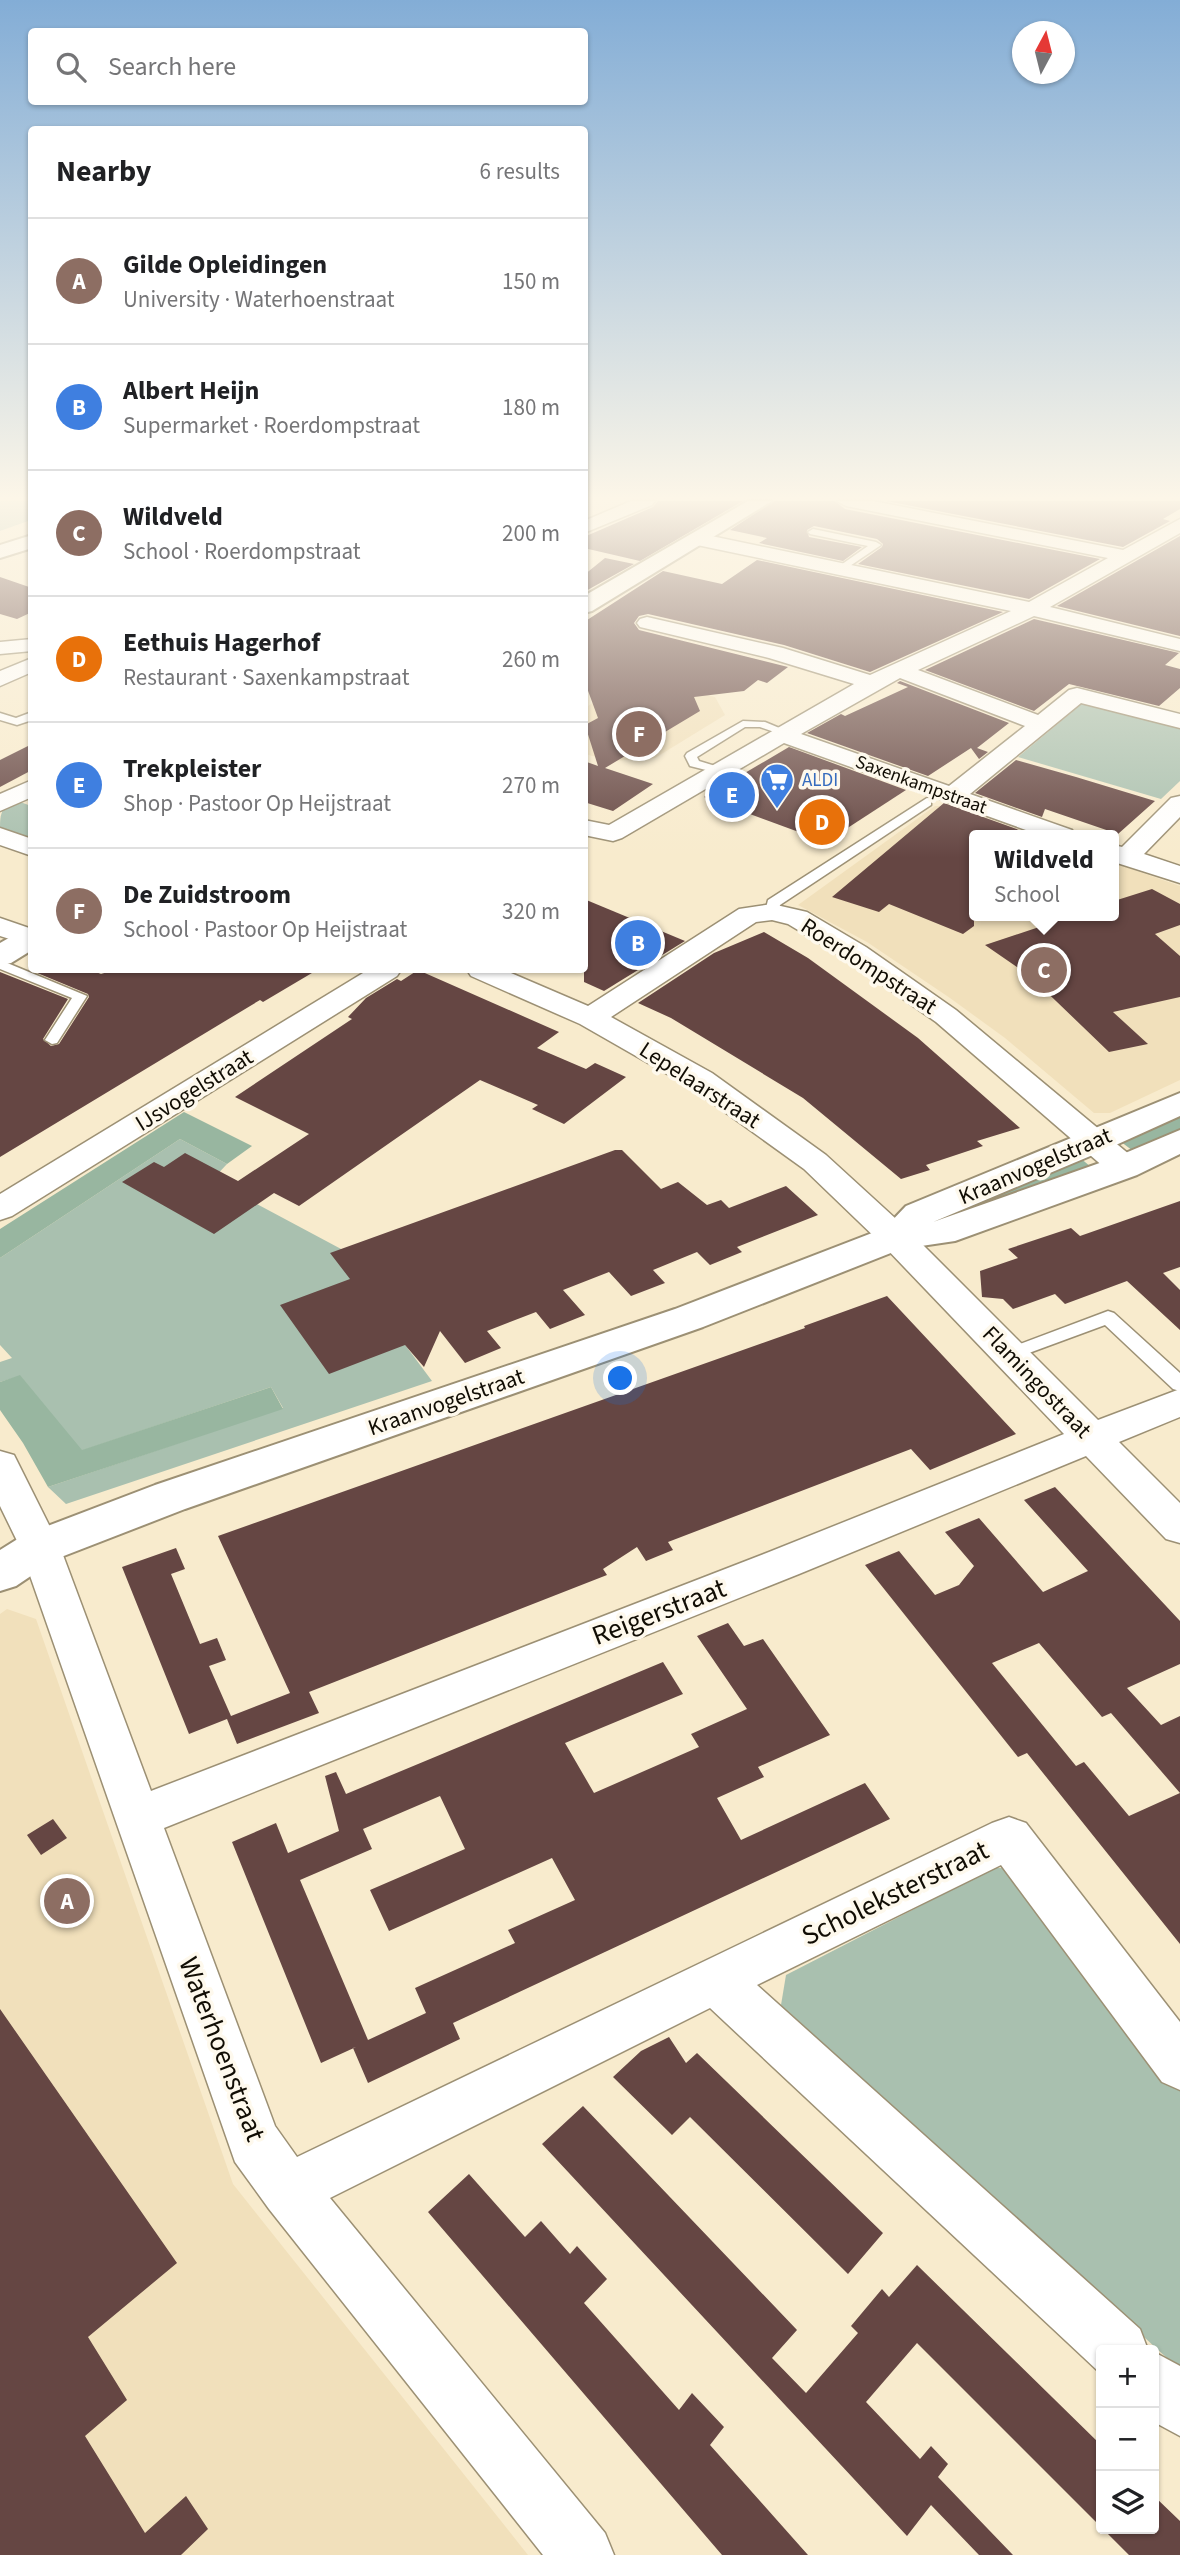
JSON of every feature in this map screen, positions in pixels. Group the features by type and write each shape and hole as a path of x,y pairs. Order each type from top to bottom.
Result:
{"street":[{"path":"588,828 613,832 782,733 872,684 1008,620"},
{"path":"1078,620 1180,645"},
{"path":"647,623 775,653 872,684"},
{"path":"0,648 28,645"},
{"path":"0,679 28,666"},
{"path":"899,670 1040,724"},
{"path":"950,797 1077,695 1180,721"},
{"name":"Saxenkampstraat","path":"782,733 950,797 1048,830"},
{"path":"0,804 28,790"},
{"path":"1180,803 1121,855 1180,875"},
{"path":"0,836 28,846"},
{"name":"Roerdompstraat","path":"590,1018 749,915 772,912 797,918 844,946 946,1016 1124,1167"},
{"path":"0,926 28,936"},
{"path":"0,956 28,939"},
{"name":"IJsvogelstraat","path":"0,1209 382,973"},
{"name":"Lepelaarstraat","path":"488,973 590,1018 711,1087 815,1162 895,1237"},
{"name":"Kraanvogelstraat","path":"895,1237 919,1214 1095,1142 1180,1103"},
{"name":"Kraanvogelstraat","path":"20,1560 170,1497 689,1318 895,1237 942,1233 1124,1167 1180,1141"},
{"name":"Flamingostraat","path":"895,1237 1180,1528"},
{"name":"Reigerstraat","path":"136,1818 784,1563 1180,1402"},
{"name":"Waterhoenstraat","path":"0,1465 20,1560 136,1818 254,2143 288,2190 583,2555"},
{"name":"Scholeksterstraat","path":"288,2190 1009,1838 1180,2064"},
{"path":"715,1980 1114,2345"},
{"path":"1159,2387 1180,2406"}],"lane":[{"path":"0,716 17,722 28,717"},
{"path":"718,771 694,762 691,756 743,724 761,724 782,733"},
{"path":"772,912 773,903 927,802"},
{"path":"0,964 80,996 52,1040"},
{"path":"1010,1354 1108,1317 1180,1384"}],"shaded area":[{"path":"635,676 715,697 725,715 655,758 611,761 588,755 588,706"},
{"path":"935,806 951,806 1021,830 969,830 969,921 1119,921 1119,865 1180,886 1180,1080 1110,1113 1094,1113 1005,1038 950,998 867,942 798,905"},
{"path":"7,1609 36,1619 233,2184 528,2555 0,2555 0,1614"}],"green space":[{"path":"1084,702 1180,728 1180,781 1161,799 1018,757"},
{"path":"15,800 28,805 28,839 0,829 2,812"},
{"path":"184,1112 252,1146 227,1164 180,1139 0,1258 0,1229"},
{"path":"1180,1113 1180,1129 1133,1151 1120,1141"},
{"path":"180,1139 227,1164 212,1180 401,1281 365,1291 432,1381 66,1504 48,1487 283,1408 271,1387 81,1451 20,1376 0,1382 0,1362 12,1358 0,1345 0,1258"},
{"path":"1079,1157 1091,1167 935,1227 926,1219"},
{"path":"20,1375 82,1450 271,1387 283,1409 48,1487 0,1410 0,1382"},
{"path":"994,1868 1004,1868 1020,1879 1180,2091 1180,2370 1159,2351 1159,2345 1153,2345 781,2005 786,1975"}],"building":[{"path":"588,620 636,620 634,623 639,630 788,667 767,683 758,680 744,691 694,697 700,711 605,768 653,784 613,811 588,803 588,762 598,766 588,734 588,723 598,718 588,691"},
{"path":"675,620 985,620 870,672 784,645"},
{"path":"1031,620 1039,620 1179,653 1165,665 1180,669 1180,688 1159,706 1069,684 1034,711 925,670"},
{"path":"1115,620 1180,620 1180,636"},
{"path":"900,681 1009,723 977,748 988,752 979,759 971,748 928,776 807,733 841,714 845,716 908,687 897,683"},
{"path":"28,746 28,772 0,787 0,760"},
{"path":"789,747 906,790 826,842 704,797"},
{"path":"1016,760 1155,801 1119,833 1119,830 1106,830 1045,809 1042,817 975,793"},
{"path":"944,803 1019,830 969,830 969,921 974,921 974,926 963,934 889,904 879,912 832,897"},
{"path":"1152,889 1180,904 1180,925 1155,934 1180,956 1180,997 1113,1012 1148,1044 1109,1052 1030,976 985,945 1057,921 1119,921 1119,899"},
{"path":"588,901 685,941 604,991 584,982 584,973 588,973"},
{"path":"764,932 808,958 918,1038 1020,1128 977,1141 983,1146 926,1165 930,1170 901,1179 803,1098 671,1018 638,1003 714,953"},
{"path":"0,972 68,999 43,1039 51,1046 59,1044 89,997 88,994 37,973 312,973 263,1002 260,1000 0,1157"},
{"path":"413,973 425,973 559,1032 537,1048 586,1069 595,1063 626,1077 564,1124 532,1109 538,1105 480,1080 299,1206 274,1193 214,1234 122,1182 154,1162 164,1167 185,1153 238,1181 309,1134 235,1097 352,1019 348,1017 366,998 397,979 401,981"},
{"path":"615,1150 622,1150 661,1189 678,1182 707,1205 721,1200 729,1208 786,1186 818,1215 737,1247 742,1252 710,1265 697,1252 653,1270 665,1283 631,1296 609,1272 563,1290 585,1315 550,1329 536,1312 487,1331 501,1348 465,1363 440,1331 424,1367 405,1345 329,1374 280,1305 350,1279 330,1253"},
{"path":"1180,1201 1180,1267 1163,1273 1180,1290 1180,1330 1127,1281 1065,1304 1055,1294 1013,1309 1003,1299 982,1297 980,1271 1018,1258 1008,1249 1071,1228 1080,1236"},
{"path":"887,1296 1016,1434 930,1470 911,1449 668,1542 673,1550 646,1561 637,1547 603,1569 607,1575 309,1692 319,1713 237,1744 227,1719 189,1734 122,1567 176,1548 185,1569 171,1574 200,1644 217,1638 226,1660 209,1666 231,1716 290,1693 218,1536 805,1328 804,1326"},
{"path":"1055,1487 1180,1621 1180,1664 1127,1688 1161,1725 1180,1716 1180,1793 1180,1944 1027,1753 1018,1757 865,1565 899,1551 935,1595 959,1585 974,1566 945,1532 979,1518 1043,1592 1088,1571 1024,1500","holes":["1039,1643 1102,1717 1111,1713 1180,1793 1129,1816 1084,1762 1076,1766 992,1663"]},
{"path":"728,1623 744,1646 763,1639 830,1735 758,1767 764,1777 717,1798 741,1840 865,1783 890,1819 453,2023 460,2039 368,2083 353,2048 321,2063 232,1842 276,1823 288,1853 339,1831 325,1776 336,1772 346,1794 663,1662 683,1694 565,1743 594,1793 699,1747 691,1734 747,1709 697,1636","holes":["440,1796 465,1849 370,1890 389,1931 552,1858 575,1900 508,1930 515,1943 415,1988 426,2013 368,2040 300,1880 372,1849 363,1829"]},
{"path":"53,1819 67,1838 41,1855 27,1835"},
{"path":"0,2009 177,2263 88,2337 127,2400 85,2436 145,2533 186,2496 208,2529 181,2555 0,2555"},
{"path":"669,2037 686,2063 697,2053 883,2233 848,2274 690,2117 672,2135 613,2077 641,2051"},
{"path":"583,2106 797,2330 772,2358 806,2393 858,2333 851,2326 882,2289 889,2297 917,2265 1096,2440 1096,2522 917,2343 866,2402 920,2459 931,2446 948,2464 938,2477 1013,2555 979,2555 931,2505 907,2536 542,2144"},
{"path":"469,2174 525,2237 541,2221 570,2254 577,2246 607,2279 584,2303 679,2410 692,2393 724,2427 710,2445 808,2555 722,2555 428,2212"},
{"path":"1159,2501 1180,2521 1180,2555 1129,2555 1108,2534 1159,2534"}],"place":[{"name":"De Zuidstroom","path":"639,734"},
{"name":"Trekpleister","path":"732,795"},
{"name":"ALDI","path":"777,810"},
{"name":"Eethuis Hagerhof","path":"822,822"},
{"name":"Albert Heijn","path":"638,943"},
{"name":"Wildveld","path":"1044,970"},
{"name":"Gilde Opleidingen","path":"67,1901"}]}
